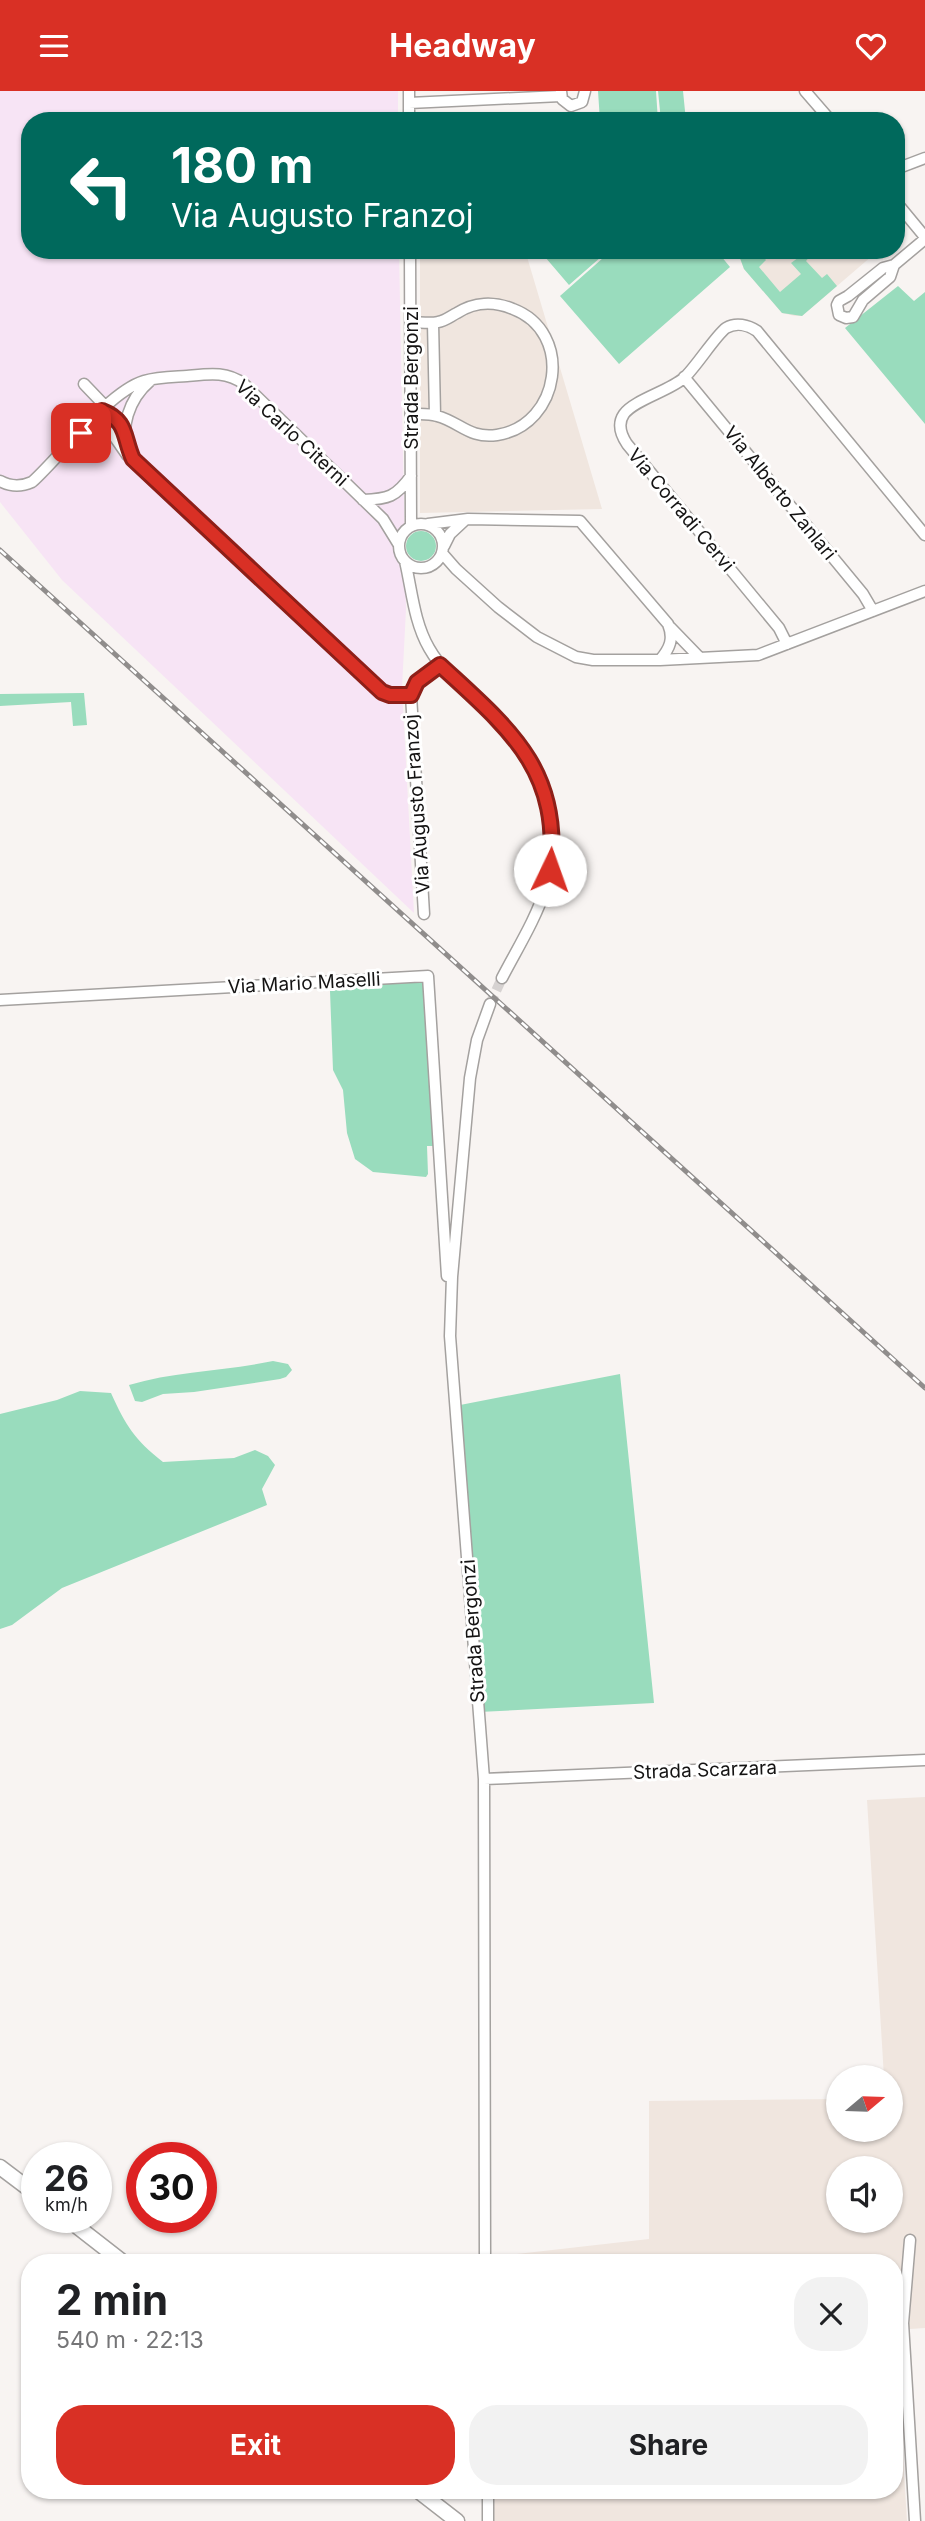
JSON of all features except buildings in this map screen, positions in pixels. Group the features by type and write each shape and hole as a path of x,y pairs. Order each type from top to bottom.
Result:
{"main road":[{"path":"0,2167 21,2183"},
{"path":"86,2233 112,2254"},
{"path":"429,2499 457,2521"}],"street":[{"path":"409,91 409,112"},
{"path":"409,103 561,93 567,105 575,106 582,102 585,91"},
{"path":"805,91 823,112"},
{"path":"905,166 925,158"},
{"path":"905,213 925,238 905,255"},
{"name":"Strada Bergonzi","path":"409,526 410,259"},
{"path":"894,265 890,277 863,300 853,317 839,315 836,305 839,301 883,268 894,265 901,259"},
{"path":"411,322 440,322 467,307 479,304 488,303 515,309 537,324 544,334 552,365 552,380 544,403 533,417 512,431 486,436 474,434 435,415 411,414"},
{"path":"433,323 435,415"},
{"name":"Via Corradi Cervi","path":"787,645 779,628 622,438 621,421 626,411 684,377 725,329 740,325 752,328 925,535"},
{"name":"Via Carlo Citerni","path":"0,481 12,486 24,486 32,482 123,391 153,379 212,373 235,377 383,519 398,545"},
{"name":"Via Alberto Zanlari","path":"684,377 863,594 873,611"},
{"path":"133,459 125,440 131,407 144,387 153,379"},
{"path":"84,384 104,409 117,418 125,433"},
{"path":"104,409 111,433 122,449 382,692 390,695 411,695"},
{"path":"81,433 97,428 111,433"},
{"path":"363,499 391,496 400,491 411,476"},
{"path":"411,507 438,531 443,549 456,569 537,637 576,657 612,661 758,655 925,591"},
{"name":"Via Carlo Citerni","path":"383,519 409,526"},
{"path":"502,978 546,886 551,832 546,801 534,766 510,732 440,665 419,625 405,561 398,545 403,533 409,526 468,519 580,521 700,658"},
{"path":"411,590 456,528 468,519"},
{"path":"405,561 412,566 456,569"},
{"path":"660,660 671,642 668,624"},
{"name":"Via Augusto Franzoj","path":"424,914 411,695 417,682 440,665"},
{"name":"Via Mario Maselli","path":"0,1000 428,976 450,1314"},
{"name":"Strada Bergonzi","path":"485,2254 484,1779 450,1314 461,1163 473,1058 482,1022 490,1004"},
{"path":"440,1156 448,1162 461,1163"},
{"name":"Strada Scarzara","path":"484,1779 925,1761"},
{"path":"910,2240 903,2328 915,2521"},
{"path":"488,2499 488,2521"}],"shaded area":[{"path":"0,91 398,91 398,112 21,112 21,259 399,259 406,609 402,688 414,913 62,580 0,502"},
{"path":"420,259 528,259 602,509 420,513"},
{"path":"740,259 868,259 802,316 782,313 744,269"},
{"path":"925,1797 925,2328 903,2329 903,2254 517,2254 649,2239 649,2101 826,2099 826,2142 903,2142 903,2065 883,2065 867,1800"},
{"path":"903,2457 907,2521 493,2521 494,2499 903,2499"}],"green space":[{"path":"598,91 656,91 657,112 599,112"},
{"path":"658,91 683,91 685,112 660,112"},
{"path":"547,259 599,259 569,285"},
{"path":"602,259 723,259 730,267 619,364 560,296"},
{"path":"740,259 765,259 759,267 780,292 801,274 791,263 796,259 808,259 806,261 822,278 827,274 837,286 802,316 782,313 744,269"},
{"path":"898,286 914,301 925,292 925,424 845,328"},
{"path":"421,531 427,532 435,540 435,552 427,560 421,561 415,560 407,552 406,546 407,540 415,532"},
{"path":"84,693 87,725 73,726 71,702 0,706 0,694"},
{"path":"425,980 434,1146 427,1146 428,1174 426,1177 373,1172 355,1159 347,1133 343,1090 333,1070 330,991 333,984"},
{"path":"273,1361 288,1364 292,1370 280,1379 163,1394 142,1402 135,1401 129,1385 164,1377"},
{"path":"620,1374 654,1703 479,1712 455,1406"},
{"path":"80,1391 111,1393 132,1431 163,1462 234,1458 255,1450 268,1456 275,1465 262,1489 267,1505 62,1588 12,1625 0,1629 0,1414 57,1400"}],"tunnel":[{"path":"490,1004 502,978"}],"railway":[{"path":"0,550 925,1388"}],"route":[{"path":"81,433 102,411 117,418 121,422 133,459 382,692 390,695 411,695 417,682 440,665 488,709 527,754 543,789 550,818 550,870"}]}
